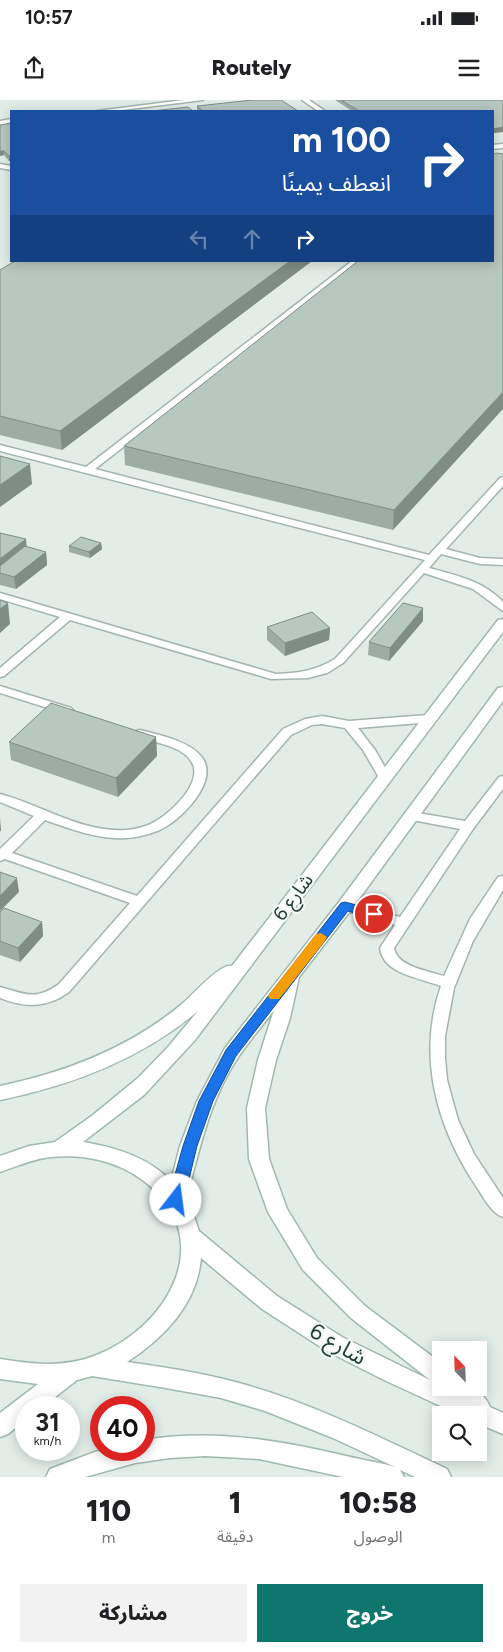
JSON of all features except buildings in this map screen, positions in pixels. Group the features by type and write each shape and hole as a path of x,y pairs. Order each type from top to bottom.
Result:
{"main road":[{"name":"شارع 6","path":"60,1148 129,1096 168,1059 195,1028 428,719 503,623"},
{"path":"176,1200 190,1146 206,1101 231,1053 263,1009 292,975 345,906 503,691"},
{"path":"0,1093 71,1075 115,1056 154,1034 187,1010 251,952"},
{"path":"292,975 281,1018 267,1060 256,1108 259,1159 278,1212 310,1264 351,1306 432,1369"},
{"path":"0,1369 34,1375 71,1373 93,1367 129,1350 159,1326 180,1298 190,1266 190,1236 185,1217 176,1200 160,1181 139,1166 115,1156 88,1149 60,1148 6,1158"},
{"name":"شارع 6","path":"190,1236 234,1274 283,1311 337,1345 397,1377 498,1422"},
{"path":"93,1367 167,1377 240,1394 310,1418 439,1477"},
{"path":"0,1427 71,1373"},
{"path":"465,1396 498,1422"},
{"path":"58,1477 102,1461 171,1447 241,1447 309,1458 358,1471 392,1477"}],"lane":[{"path":"109,110 200,100"},
{"path":"305,100 320,110"},
{"path":"88,470 356,262"},
{"path":"0,448 436,555 503,562"},
{"path":"0,596 274,677 300,677 323,672 339,661 503,480"},
{"path":"423,570 476,586 493,597 503,608"},
{"path":"0,674 68,616"},
{"path":"0,688 82,715"},
{"path":"0,992 21,1001 33,1002 56,995 140,902 287,732 308,722 322,720 349,725 428,719"},
{"path":"349,725 364,741 376,759 384,778"},
{"path":"0,798 90,830 108,834 145,831 161,824 174,815 196,789 201,779 201,769 196,759 186,751 127,730"},
{"path":"449,983 398,966 388,956 387,948 454,851 468,826 503,780"},
{"path":"44,814 2,856 140,902"},
{"path":"412,816 468,826"},
{"path":"503,880 491,896 470,934 449,983 439,1018 437,1058 444,1101 460,1145 487,1190 503,1210"},
{"path":"345,906 403,923"}],"slow traffic":[{"path":"274,996 321,937"}],"route":[{"path":"176,1200 190,1146 206,1101 231,1053 263,1009 292,975 345,906 374,914"}]}
